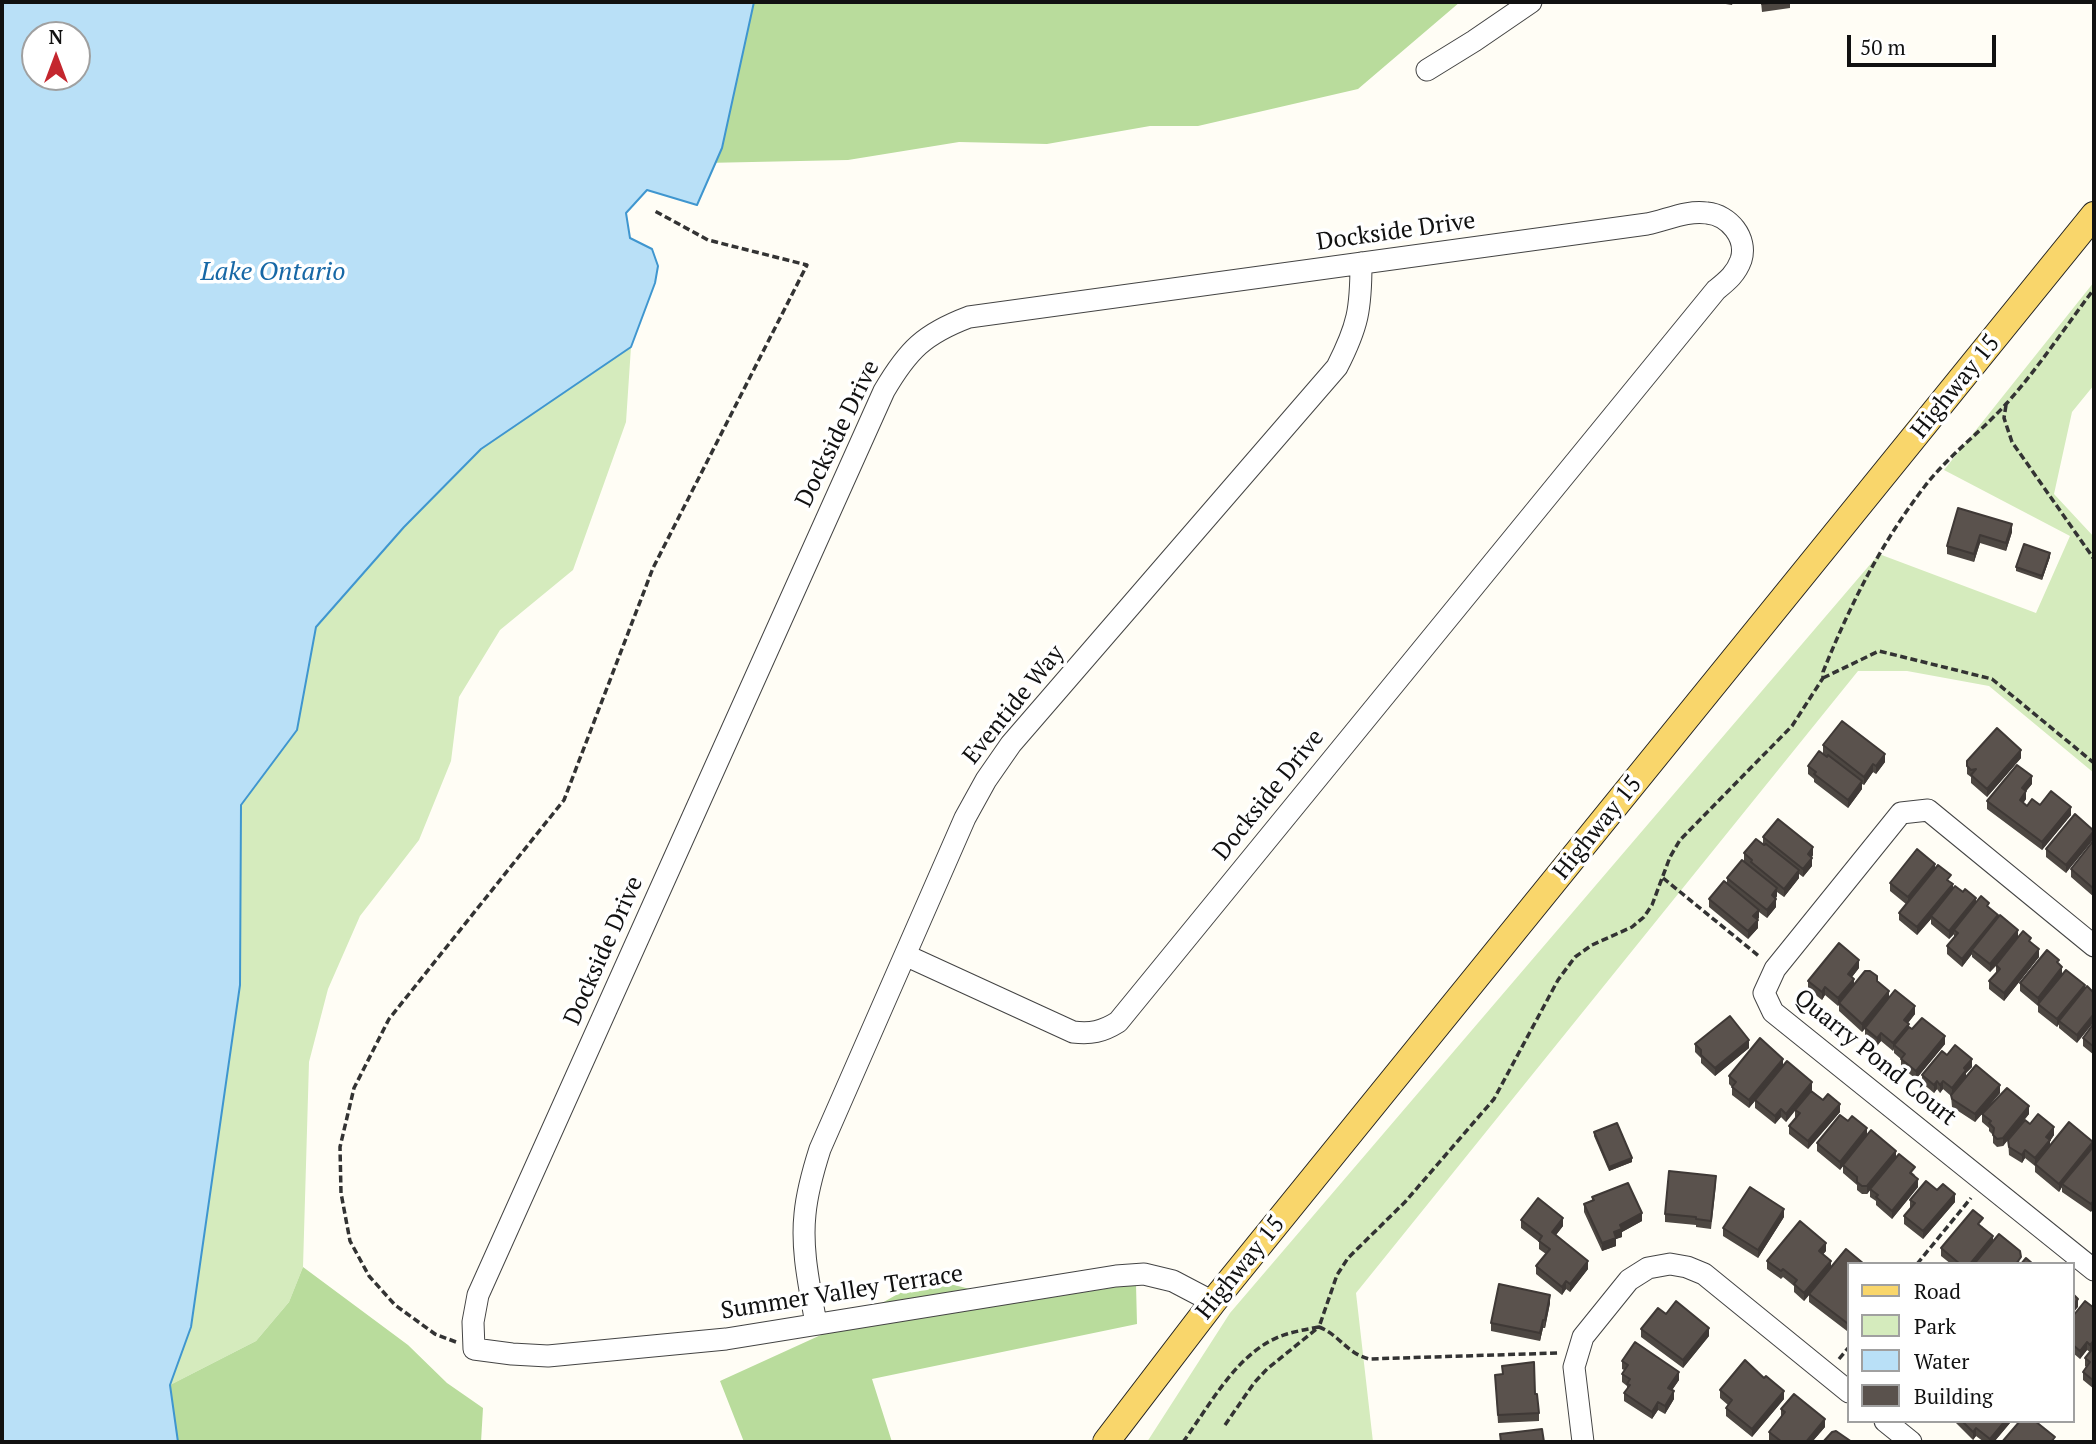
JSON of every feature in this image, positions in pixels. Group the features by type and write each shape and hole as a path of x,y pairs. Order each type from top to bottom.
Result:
{"main road":[{"name":"Highway 15","path":"1105,1442 1213,1302 2094,215"}],"street":[{"path":"1427,70 1531,2"},
{"name":"Dockside Drive","path":"474,1349 473,1322 478,1295 884,391 899,365 918,344 942,327 969,317 1647,224 1692,212 1711,213 1729,221 1740,238 1742,258 1732,276 1716,290 1118,1022 1097,1032 1073,1032 905,955"},
{"name":"Eventide Way","path":"816,1324 804,1248 804,1215 810,1181 820,1149 965,818 986,780 1011,744 1337,367 1353,336 1362,302 1362,263"},
{"name":"Quarry Pond Court","path":"2094,946 1928,810 1901,813 1775,969 1764,993 1773,1012 2094,1270"},
{"path":"1583,1442 1574,1367 1583,1337 1629,1280 1648,1268 1670,1264 1704,1273 1848,1391"},
{"name":"Summer Valley Terrace","path":"474,1349 548,1356 726,1339 1144,1273 1173,1281 1213,1302"},
{"path":"1887,1423 1911,1442"}],"path":[{"path":"474,1349 435,1334 395,1305 369,1276 350,1241 341,1193 340,1147 354,1088 389,1019 564,800 653,568 807,265 708,240 653,210"},
{"name":"Highway 15","path":"1319,1327 1336,1275 1348,1258 1405,1202 1494,1099 1558,980 1574,957 1592,945 1632,928 1644,917 1652,905 1670,857 1680,840 1792,726 1823,678 1823,671 1852,603 1870,567 1897,524 1946,460 2007,403 2094,289"},
{"path":"2007,403 2004,418 2012,442 2094,559"},
{"path":"1823,678 1879,651 1992,679 2094,763"},
{"path":"1663,878 1775,969"},
{"path":"1919,1262 1985,1182"},
{"path":"1225,1425 1267,1369 1319,1327"},
{"path":"1183,1442 1235,1370 1256,1349 1285,1334 1319,1327 1328,1331 1355,1355 1369,1359 1578,1353"}],"green space":[{"path":"746,2 1460,2 1358,89 1198,126 1150,126 1047,144 959,142 848,160 704,163"},
{"path":"2094,282 2094,385 2072,412 2054,494 2094,537 2094,773 1989,686 1907,671 1858,671 1356,1293 1373,1442 1147,1442 1230,1313 1879,554 2036,613 2070,536 1944,470"},
{"path":"631,347 626,422 573,570 500,630 459,697 451,761 419,840 360,916 328,989 309,1062 303,1267 289,1302 256,1341 170,1385 191,1327 240,985 241,805 297,730 316,627 404,527 481,449"},
{"path":"303,1267 408,1345 447,1383 483,1408 481,1442 178,1442 170,1385 256,1341 289,1302"},
{"path":"926,1278 1022,1302 1136,1284 1137,1324 872,1379 892,1442 744,1442 720,1381 845,1324"}],"water":[{"name":"Lake Ontario","path":"2,2 754,2 722,148 697,205 647,190 626,213 630,238 652,249 658,266 655,283 631,347 481,449 404,527 316,627 297,730 241,805 240,985 191,1327 170,1385 178,1442 2,1442"}],"building":[{"path":"1958,508 2012,524 2006,543 1980,535 1974,554 1947,546"},
{"path":"2024,544 2050,553 2042,576 2016,567"},
{"path":"1842,721 1885,754 1876,766 1873,764 1864,777 1823,745"},
{"path":"1997,728 2021,750 1987,789 1971,775 1976,769 1971,770 1967,761"},
{"path":"1819,751 1862,781 1848,800 1814,774 1816,772 1808,766"},
{"path":"2017,765 2032,776 2022,788 2026,791 2020,800 2027,806 2032,799 2040,805 2051,791 2071,807 2042,842 1987,801"},
{"path":"2075,814 2094,831 2066,865 2046,849"},
{"path":"1778,819 1813,847 1808,854 1812,858 1803,869 1763,837"},
{"path":"1756,839 1799,870 1784,889 1744,853"},
{"path":"2094,840 2094,889 2071,869"},
{"path":"1917,849 1935,864 1908,897 1890,883"},
{"path":"1742,860 1777,888 1772,895 1776,899 1767,910 1727,878"},
{"path":"1938,865 1951,875 1947,880 1953,884 1917,927 1899,913"},
{"path":"1724,881 1759,910 1753,916 1758,920 1748,931 1709,899"},
{"path":"1955,886 1963,892 1965,889 1976,898 1949,931 1931,916"},
{"path":"1981,896 1989,903 1987,906 1998,915 1962,959 1947,946 1958,933 1954,930"},
{"path":"2000,915 2018,930 1990,964 1972,950"},
{"path":"2023,931 2031,938 2029,941 2039,949 2004,993 1989,981 2000,969 1996,965"},
{"path":"1839,943 1859,960 1848,974 1854,979 1838,998 1825,987 1822,992 1808,981"},
{"path":"2047,950 2059,960 2057,962 2062,967 2038,998 2020,983"},
{"path":"2066,970 2085,985 2057,1019 2038,1004"},
{"path":"1865,971 1877,976 1877,981 1889,991 1862,1024 1839,1003"},
{"path":"2087,986 2094,993 2094,1014 2077,1035 2059,1021"},
{"path":"1895,990 1915,1006 1904,1020 1909,1024 1893,1043 1881,1033 1877,1038 1865,1028"},
{"path":"1730,1016 1749,1040 1715,1068 1701,1055 1701,1050 1695,1044"},
{"path":"1922,1018 1945,1036 1916,1071 1901,1059 1905,1054 1894,1045 1909,1027 1912,1029"},
{"path":"2094,1023 2094,1047 2083,1038"},
{"path":"1760,1038 1783,1059 1749,1100 1732,1087 1736,1082 1729,1076"},
{"path":"1955,1045 1972,1059 1952,1088 1943,1081 1940,1085 1937,1081 1934,1085 1922,1075 1942,1051 1947,1055"},
{"path":"1787,1061 1812,1082 1786,1114 1781,1109 1775,1116 1755,1100"},
{"path":"1976,1065 2000,1085 1975,1114 1952,1099 1951,1095"},
{"path":"2007,1088 2029,1106 2003,1138 1997,1139 1993,1135 1994,1128 1989,1123 1991,1121 1982,1114"},
{"path":"1811,1091 1823,1100 1828,1094 1840,1104 1808,1141 1789,1126 1800,1113 1795,1110"},
{"path":"2038,1114 2054,1127 2046,1137 2050,1140 2035,1158 2025,1150 2022,1155 2009,1147 2008,1140 2025,1120 2030,1124"},
{"path":"1840,1115 1848,1121 1852,1116 1867,1128 1840,1162 1817,1143"},
{"path":"2069,1122 2093,1142 2059,1184 2035,1164"},
{"path":"1617,1123 1632,1158 1609,1167 1594,1132"},
{"path":"1871,1130 1896,1151 1867,1186 1862,1186 1857,1182 1857,1177 1843,1165"},
{"path":"2093,1147 2094,1200 2091,1204 2062,1184"},
{"path":"1899,1154 1915,1167 1910,1173 1918,1179 1892,1211 1870,1189"},
{"path":"1669,1171 1716,1176 1711,1221 1665,1214"},
{"path":"1926,1181 1937,1190 1943,1184 1955,1194 1923,1231 1904,1216 1915,1203 1910,1200"},
{"path":"1628,1183 1642,1213 1620,1225 1622,1229 1614,1232 1616,1238 1602,1243 1584,1204 1594,1200 1592,1197"},
{"path":"1750,1187 1784,1209 1758,1250 1723,1228"},
{"path":"1538,1198 1563,1218 1552,1232 1588,1261 1570,1284 1566,1281 1562,1287 1536,1266 1550,1249 1539,1241 1542,1236 1521,1220"},
{"path":"1973,1210 1983,1218 1978,1224 1993,1236 1972,1262 1958,1262 1941,1248"},
{"path":"1800,1221 1826,1243 1819,1251 1831,1261 1804,1293 1794,1284 1797,1280 1767,1261"},
{"path":"1999,1234 2020,1251 2021,1257 2017,1262 1976,1262"},
{"path":"1846,1249 1862,1262 1848,1262 1847,1323 1809,1294"},
{"path":"1499,1284 1550,1295 1540,1333 1491,1323"},
{"path":"1676,1301 1709,1328 1683,1360 1641,1329 1658,1308 1666,1314"},
{"path":"2085,1301 2094,1308 2094,1340 2090,1345 2087,1342 2080,1351 2075,1347 2075,1314"},
{"path":"1635,1342 1679,1372 1668,1388 1674,1391 1665,1406 1658,1402 1652,1412 1624,1393 1630,1385 1627,1384 1630,1379 1622,1374 1628,1365 1622,1361"},
{"path":"2094,1347 2094,1381 2083,1372 2090,1362 2085,1358"},
{"path":"1745,1360 1764,1378 1766,1376 1784,1391 1752,1429 1726,1408 1732,1400 1720,1390"},
{"path":"1534,1362 1535,1394 1539,1413 1498,1415 1495,1375 1503,1374 1502,1366"},
{"path":"1794,1394 1825,1419 1806,1442 1782,1442 1769,1432 1785,1412 1781,1409"},
{"path":"1964,1423 2003,1423 1990,1439 1976,1428 1973,1432"},
{"path":"2018,1423 2038,1423 2055,1437 2051,1442 2002,1442"},
{"path":"1542,1429 1544,1442 1501,1442 1500,1434"},
{"path":"1836,1431 1852,1442 1823,1442"}]}
